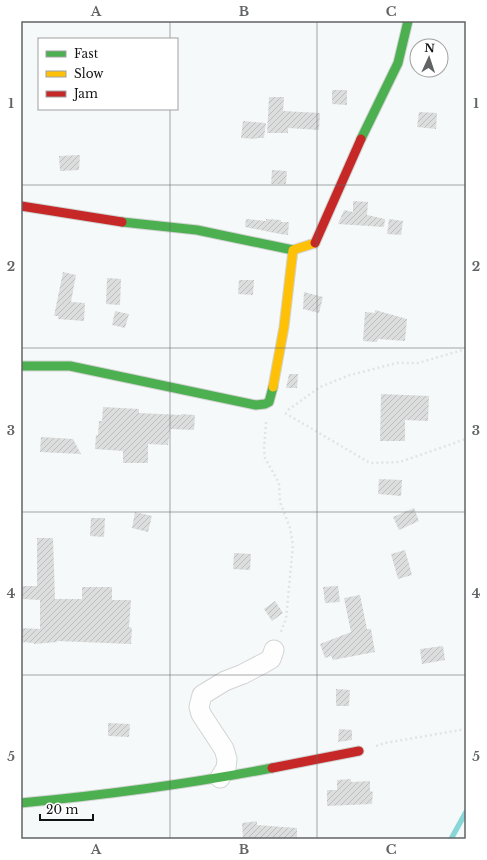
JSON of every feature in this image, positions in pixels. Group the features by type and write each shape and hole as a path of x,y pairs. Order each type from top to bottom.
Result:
{"street":[{"path":"21,206 113,221 197,230 293,250 316,243 357,147 398,63 408,21"},
{"path":"21,366 70,366 256,405 269,402 275,384 284,328 293,250"},
{"path":"220,778 226,768 227,759 224,749 200,714 198,707 202,695 226,681 271,659 274,650"},
{"path":"21,803 81,797 220,778 358,751"}],"path":[{"path":"284,412 320,387 350,375 397,363 418,363 466,349"},
{"path":"274,650 286,619 293,545 290,528 280,502 279,483 265,458 264,449 269,402 370,464 400,462 466,439"},
{"path":"358,751 385,743 466,729"}],"building":[{"path":"332,90 347,90 347,105 332,104"},
{"path":"269,97 284,97 283,111 320,113 319,130 288,128 288,133 267,133"},
{"path":"419,112 437,113 436,129 417,127"},
{"path":"243,121 266,123 264,138 241,138"},
{"path":"80,155 79,170 60,171 59,156"},
{"path":"272,170 287,171 286,184 271,184"},
{"path":"353,201 368,202 367,215 385,219 384,227 338,224 344,210 353,212"},
{"path":"246,219 266,221 266,219 281,220 281,222 289,222 288,235 245,227"},
{"path":"389,219 403,221 401,235 387,234"},
{"path":"63,272 76,275 71,302 85,303 84,321 58,319 58,316 54,316"},
{"path":"107,278 121,279 120,305 106,304"},
{"path":"239,280 254,280 253,295 238,294"},
{"path":"304,292 323,297 319,313 303,309"},
{"path":"375,310 407,319 405,341 378,339 377,342 363,341 365,312 375,313"},
{"path":"115,311 129,314 125,328 112,325"},
{"path":"289,374 298,374 297,388 286,388"},
{"path":"381,394 429,396 428,421 405,420 405,441 380,441"},
{"path":"103,407 139,409 139,413 195,415 194,430 170,429 168,445 148,444 148,463 123,463 123,451 95,449 99,421 102,421"},
{"path":"41,437 73,439 81,454 40,452"},
{"path":"379,479 402,480 401,496 378,494"},
{"path":"414,508 419,521 399,530 393,517"},
{"path":"135,512 152,516 148,532 132,528"},
{"path":"91,518 105,518 104,537 90,536"},
{"path":"37,538 53,538 55,599 82,599 82,587 112,587 112,600 131,600 129,627 132,628 131,644 57,641 34,644 21,642 21,628 40,629 40,600 21,599 21,586 37,586"},
{"path":"405,550 412,575 398,579 391,554"},
{"path":"234,553 251,554 250,570 233,569"},
{"path":"338,586 340,602 325,603 323,587"},
{"path":"360,595 367,629 371,629 375,652 333,660 331,656 325,658 320,644 351,632 344,598"},
{"path":"275,601 283,613 272,621 264,609"},
{"path":"443,646 445,660 422,664 420,649"},
{"path":"336,689 350,690 349,706 336,706"},
{"path":"108,723 130,724 129,737 108,736"},
{"path":"339,729 352,730 352,740 338,742"},
{"path":"351,779 351,782 370,781 370,791 373,792 372,804 327,806 327,790 337,790 337,780"},
{"path":"257,821 257,825 297,828 297,839 243,839 242,823"}],"waterway":[{"path":"451,839 466,812"}],"traffic: fast":[{"path":"361,139 398,63 408,21"},
{"path":"122,222 197,230 293,250"},
{"path":"21,366 70,366 256,405 269,402 273,387"},
{"path":"21,803 147,788 272,768"}],"traffic: slow":[{"path":"273,387 284,327 293,250 315,243"}],"traffic: jam":[{"path":"315,243 361,139"},
{"path":"21,206 122,222"},
{"path":"272,768 359,751"}]}
